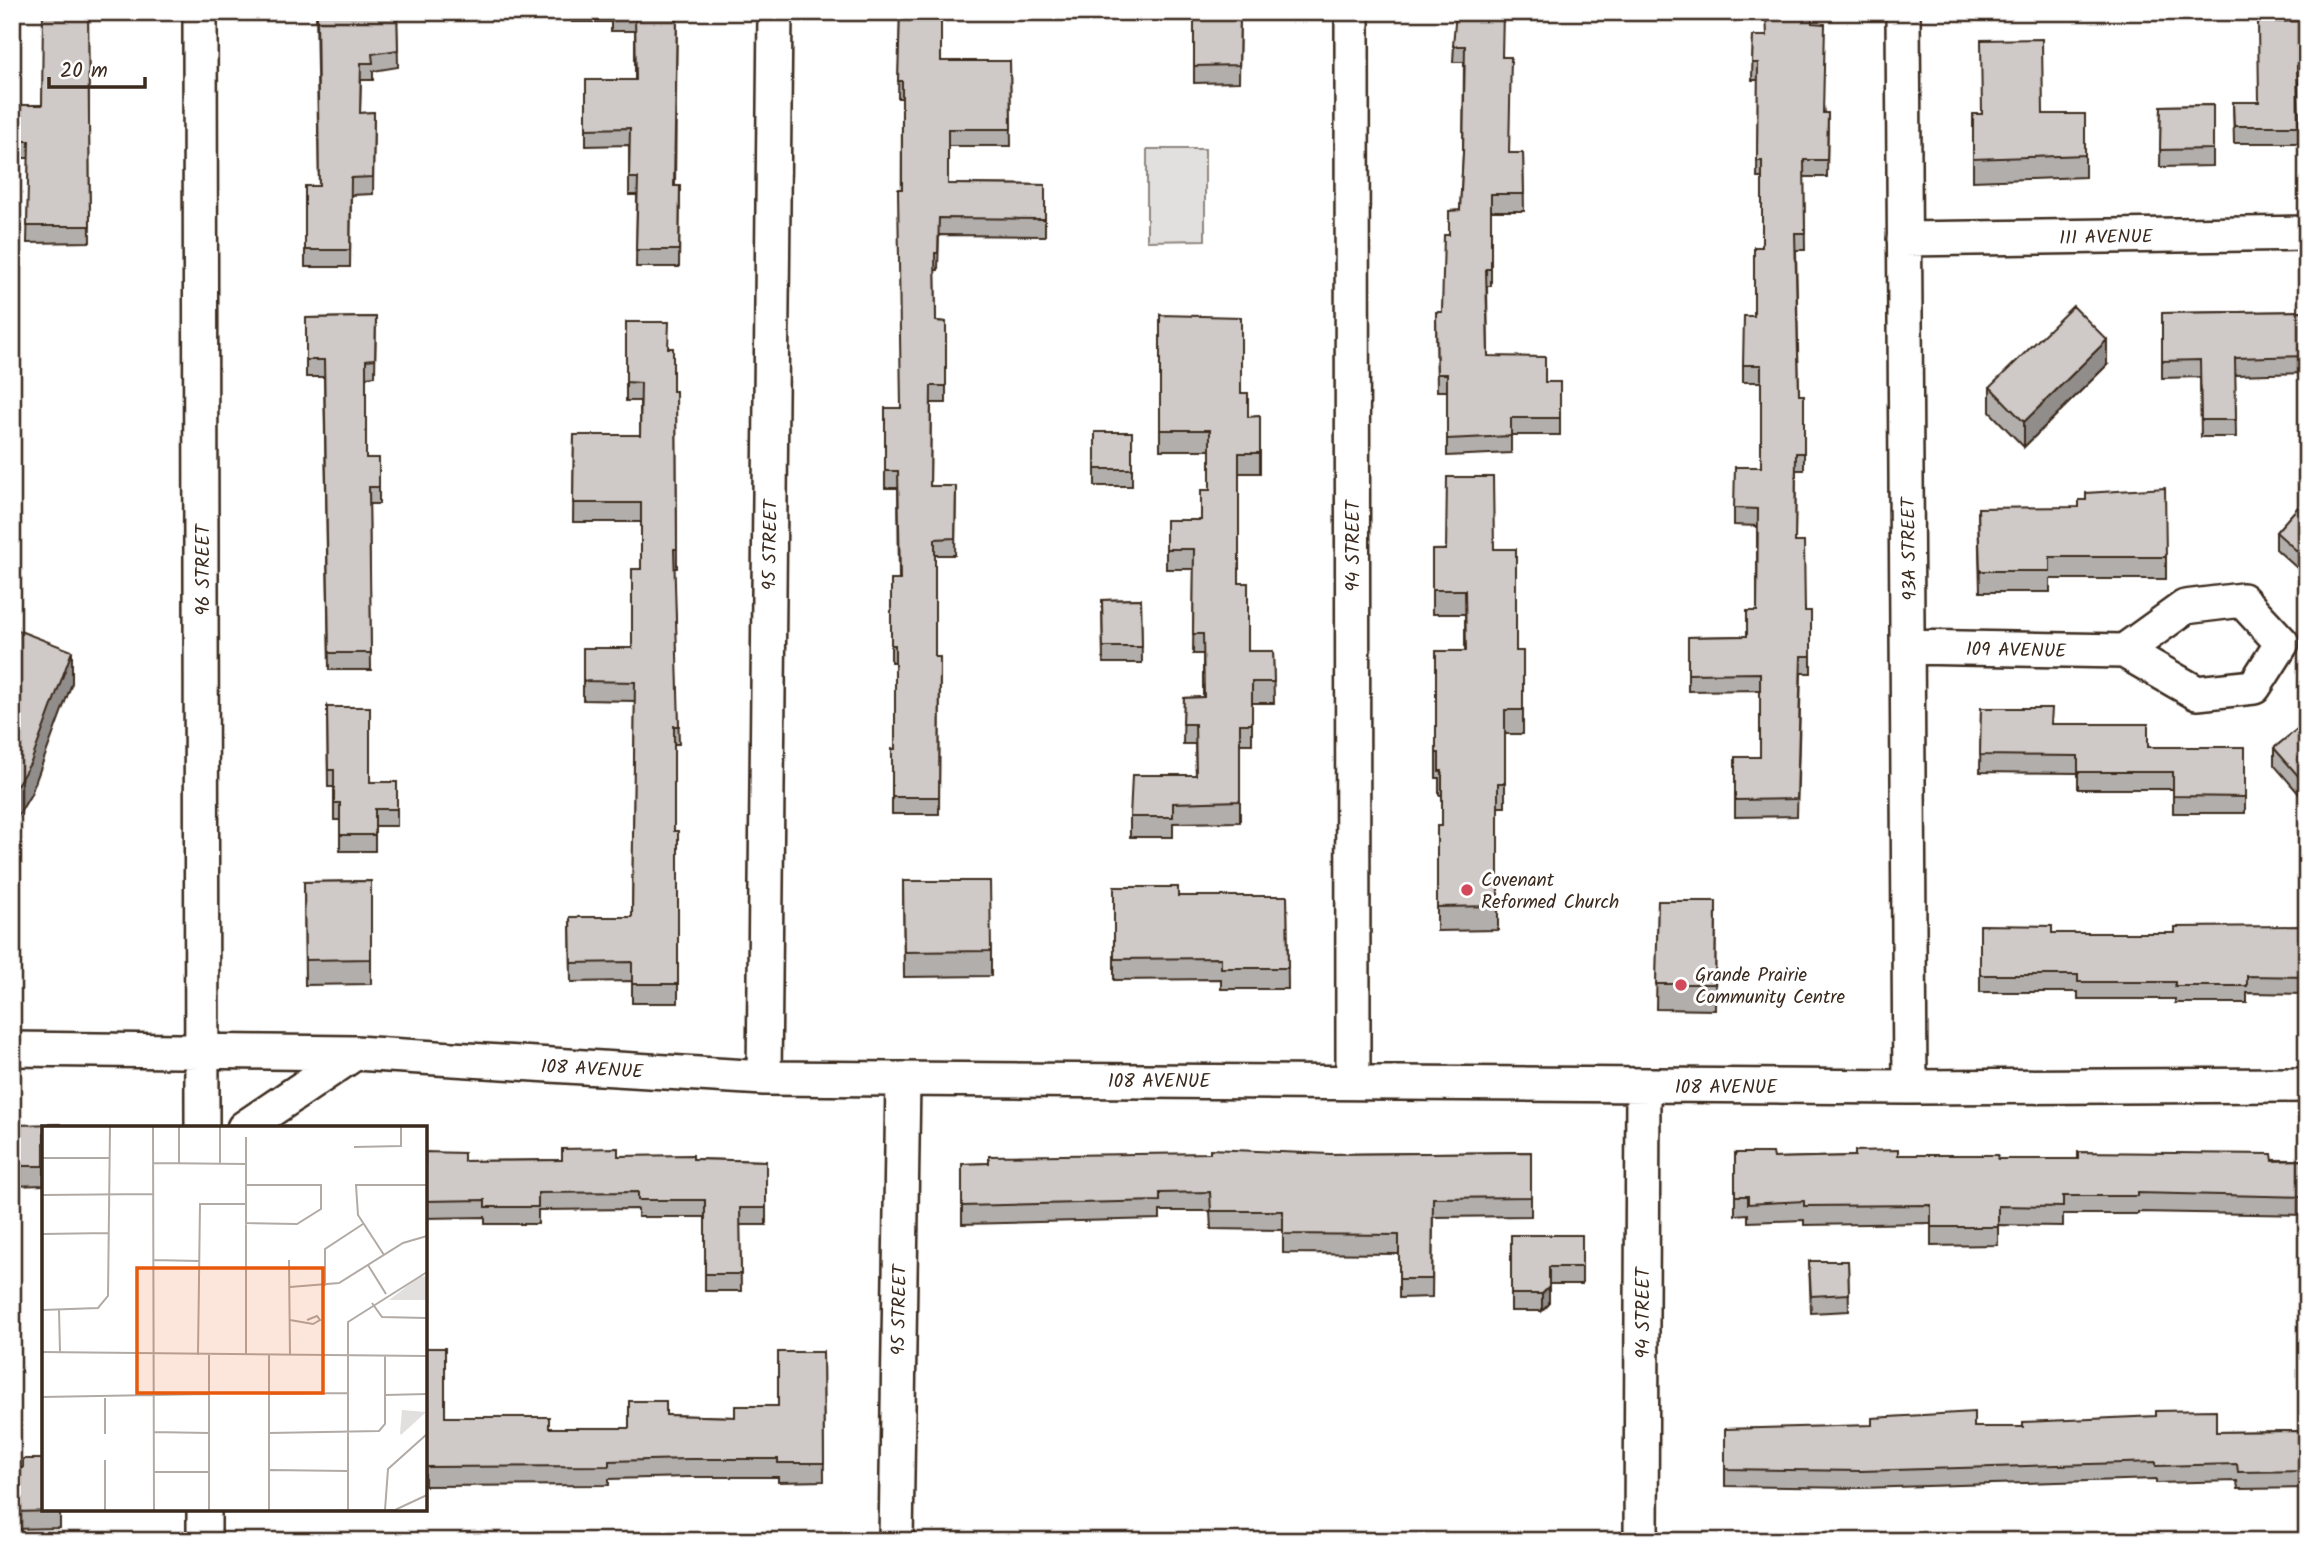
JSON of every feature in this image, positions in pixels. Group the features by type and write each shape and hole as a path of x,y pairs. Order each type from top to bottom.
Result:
{"street":[{"name":"96 STREET","path":"200,12 202,1126"},
{"name":"95 STREET","path":"764,1078 775,12"},
{"name":"94 STREET","path":"1352,12 1353,1080"},
{"name":"93A STREET","path":"1903,12 1910,1087"},
{"name":"111 AVENUE","path":"1904,239 2307,233"},
{"name":"109 AVENUE","path":"1909,647 2124,651"},
{"name":"108 AVENUE","path":"12,1049 203,1054 355,1054 764,1078 1353,1080 1910,1087 2307,1085"},
{"path":"247,1126 355,1054"},
{"name":"95 STREET","path":"896,1541 903,1079"},
{"name":"94 STREET","path":"1642,1541 1643,1085"},
{"path":"204,1511 204,1541"}],"shaded area":[{"path":"1147,149 1205,149 1205,240 1147,241"}],"building":[{"path":"43,12 88,12 90,226 27,226 29,141 12,141 12,105 42,105"},
{"path":"317,12 397,12 398,50 372,54 373,63 361,63 360,113 374,112 373,177 351,178 350,250 305,250 305,186 319,186"},
{"path":"611,12 677,12 674,186 680,186 679,250 636,250 638,178 629,178 630,128 586,129 586,80 636,80 635,14"},
{"path":"900,12 941,12 941,61 1010,61 1011,129 948,129 948,184 1045,185 1045,219 939,218 938,253 935,253 936,321 946,322 946,386 931,386 930,486 956,486 955,538 935,539 935,657 940,657 939,797 892,797 895,645 891,645 891,580 900,580 898,471 885,471 885,408 901,408 898,189 902,189 902,81 898,81"},
{"path":"1194,12 1240,12 1239,65 1194,66"},
{"path":"1456,12 1503,12 1502,57 1511,57 1509,153 1523,153 1524,194 1491,194 1491,269 1486,269 1488,356 1545,357 1545,382 1560,382 1560,418 1511,418 1511,436 1447,439 1447,374 1437,374 1436,312 1442,312 1444,235 1449,235 1449,211 1460,210 1463,153 1465,46 1453,46"},
{"path":"1766,12 1811,12 1812,23 1825,24 1823,113 1828,113 1827,160 1804,160 1805,233 1795,233 1799,395 1804,395 1804,453 1796,453 1795,542 1804,542 1805,611 1811,611 1811,656 1801,656 1797,799 1735,800 1735,757 1760,757 1760,673 1688,674 1688,637 1747,636 1747,611 1757,611 1758,509 1734,508 1735,467 1761,467 1761,365 1743,365 1744,316 1754,316 1754,247 1762,247 1762,161 1757,161 1758,63 1752,63 1753,36 1767,36"},
{"path":"2302,21 2302,66 2297,66 2299,126 2234,126 2233,102 2259,102 2258,22"},
{"path":"2042,39 2043,114 2085,114 2085,155 1973,159 1973,114 1982,114 1981,40"},
{"path":"2213,105 2213,149 2160,150 2161,106"},
{"path":"2073,306 2107,340 2024,422 1990,387"},
{"path":"2307,311 2307,356 2235,358 2236,420 2201,420 2200,360 2162,361 2162,313"},
{"path":"1160,315 1241,317 1241,393 1248,393 1248,417 1260,416 1260,453 1239,453 1239,583 1248,583 1248,651 1273,651 1274,682 1252,682 1252,724 1240,724 1240,801 1173,803 1173,817 1130,817 1132,775 1196,775 1195,724 1183,724 1184,698 1204,697 1203,634 1193,634 1194,549 1166,549 1166,520 1201,520 1201,490 1210,490 1210,430 1160,430"},
{"path":"376,317 375,359 366,360 366,458 379,458 379,487 369,487 371,653 329,653 324,360 306,360 306,318"},
{"path":"626,322 669,322 668,348 673,348 673,391 676,391 677,549 674,549 679,726 674,726 674,831 678,831 678,984 632,984 632,962 571,963 570,917 632,917 635,682 583,681 583,648 632,648 632,569 641,569 641,503 573,503 574,435 640,435 641,383 626,382"},
{"path":"1095,432 1132,432 1132,469 1095,469"},
{"path":"1447,477 1493,477 1494,549 1516,549 1516,651 1523,651 1523,710 1505,710 1505,783 1498,783 1498,906 1437,907 1437,826 1442,826 1442,771 1439,771 1439,753 1436,753 1436,651 1466,651 1465,590 1432,590 1432,550 1446,550"},
{"path":"2165,488 2166,557 2050,557 2050,571 1980,571 1978,508 2079,507 2079,500 2086,500 2086,493"},
{"path":"2307,497 2307,560 2276,532"},
{"path":"1141,599 1142,647 1103,647 1102,600"},
{"path":"12,628 72,651 31,762 12,793"},
{"path":"327,707 370,707 370,782 397,782 397,809 375,809 375,835 340,835 340,803 334,803 334,770 328,770"},
{"path":"1981,708 2052,708 2051,724 2148,724 2148,747 2245,747 2245,797 2173,796 2173,772 2078,772 2078,756 1980,755"},
{"path":"2307,721 2307,786 2274,748"},
{"path":"371,881 371,959 305,960 304,882"},
{"path":"903,881 990,881 991,951 904,952"},
{"path":"1114,887 1178,887 1178,896 1287,896 1288,968 1221,968 1221,958 1114,959"},
{"path":"1658,901 1716,901 1715,984 1656,984"},
{"path":"1980,925 2052,926 2052,933 2175,933 2175,927 2307,926 2307,977 2247,976 2247,986 2175,986 2175,982 2078,982 2078,975 1980,975"},
{"path":"60,1124 42,1126 42,1166 12,1166 12,1125"},
{"path":"618,1148 618,1156 693,1155 693,1159 766,1161 766,1208 740,1208 741,1274 705,1274 705,1200 638,1200 638,1192 538,1193 538,1207 485,1207 485,1200 427,1201 427,1152 464,1153 464,1161 562,1160 562,1149"},
{"path":"1210,1149 1330,1154 1531,1152 1531,1197 1433,1198 1432,1279 1399,1279 1399,1235 1283,1234 1283,1211 1211,1211 1210,1192 1160,1193 1160,1201 962,1206 962,1164 989,1163 989,1156 1210,1153"},
{"path":"1898,1150 1898,1155 1998,1155 1998,1159 2078,1159 2078,1152 2272,1154 2273,1161 2307,1160 2307,1197 2138,1193 2138,1196 2063,1196 2063,1207 1998,1206 1998,1227 1931,1227 1931,1205 1804,1206 1804,1201 1748,1204 1748,1196 1735,1196 1735,1153 1773,1153 1774,1158 1855,1156 1855,1151"},
{"path":"1511,1235 1582,1235 1582,1267 1549,1267 1549,1287 1542,1294 1511,1294"},
{"path":"1809,1261 1848,1261 1849,1294 1811,1296"},
{"path":"427,1348 445,1348 445,1417 549,1417 549,1428 629,1428 629,1401 666,1401 666,1415 735,1417 735,1406 778,1406 778,1352 823,1352 824,1463 778,1463 778,1459 689,1459 609,1461 609,1466 427,1467"},
{"path":"2216,1410 2216,1432 2307,1431 2307,1471 2238,1472 2237,1464 2156,1466 2156,1462 1861,1471 1725,1469 1725,1429 1872,1425 1872,1418 1974,1412 1974,1427 2023,1427 2023,1422 2156,1416 2156,1411"},
{"path":"23,1459 42,1459 42,1511 60,1511 12,1512 12,1468 23,1468"}],"place":[{"name":"Covenant Reformed Church","path":"1467,890"},
{"name":"Grande Prairie Community Centre","path":"1681,985"}]}
